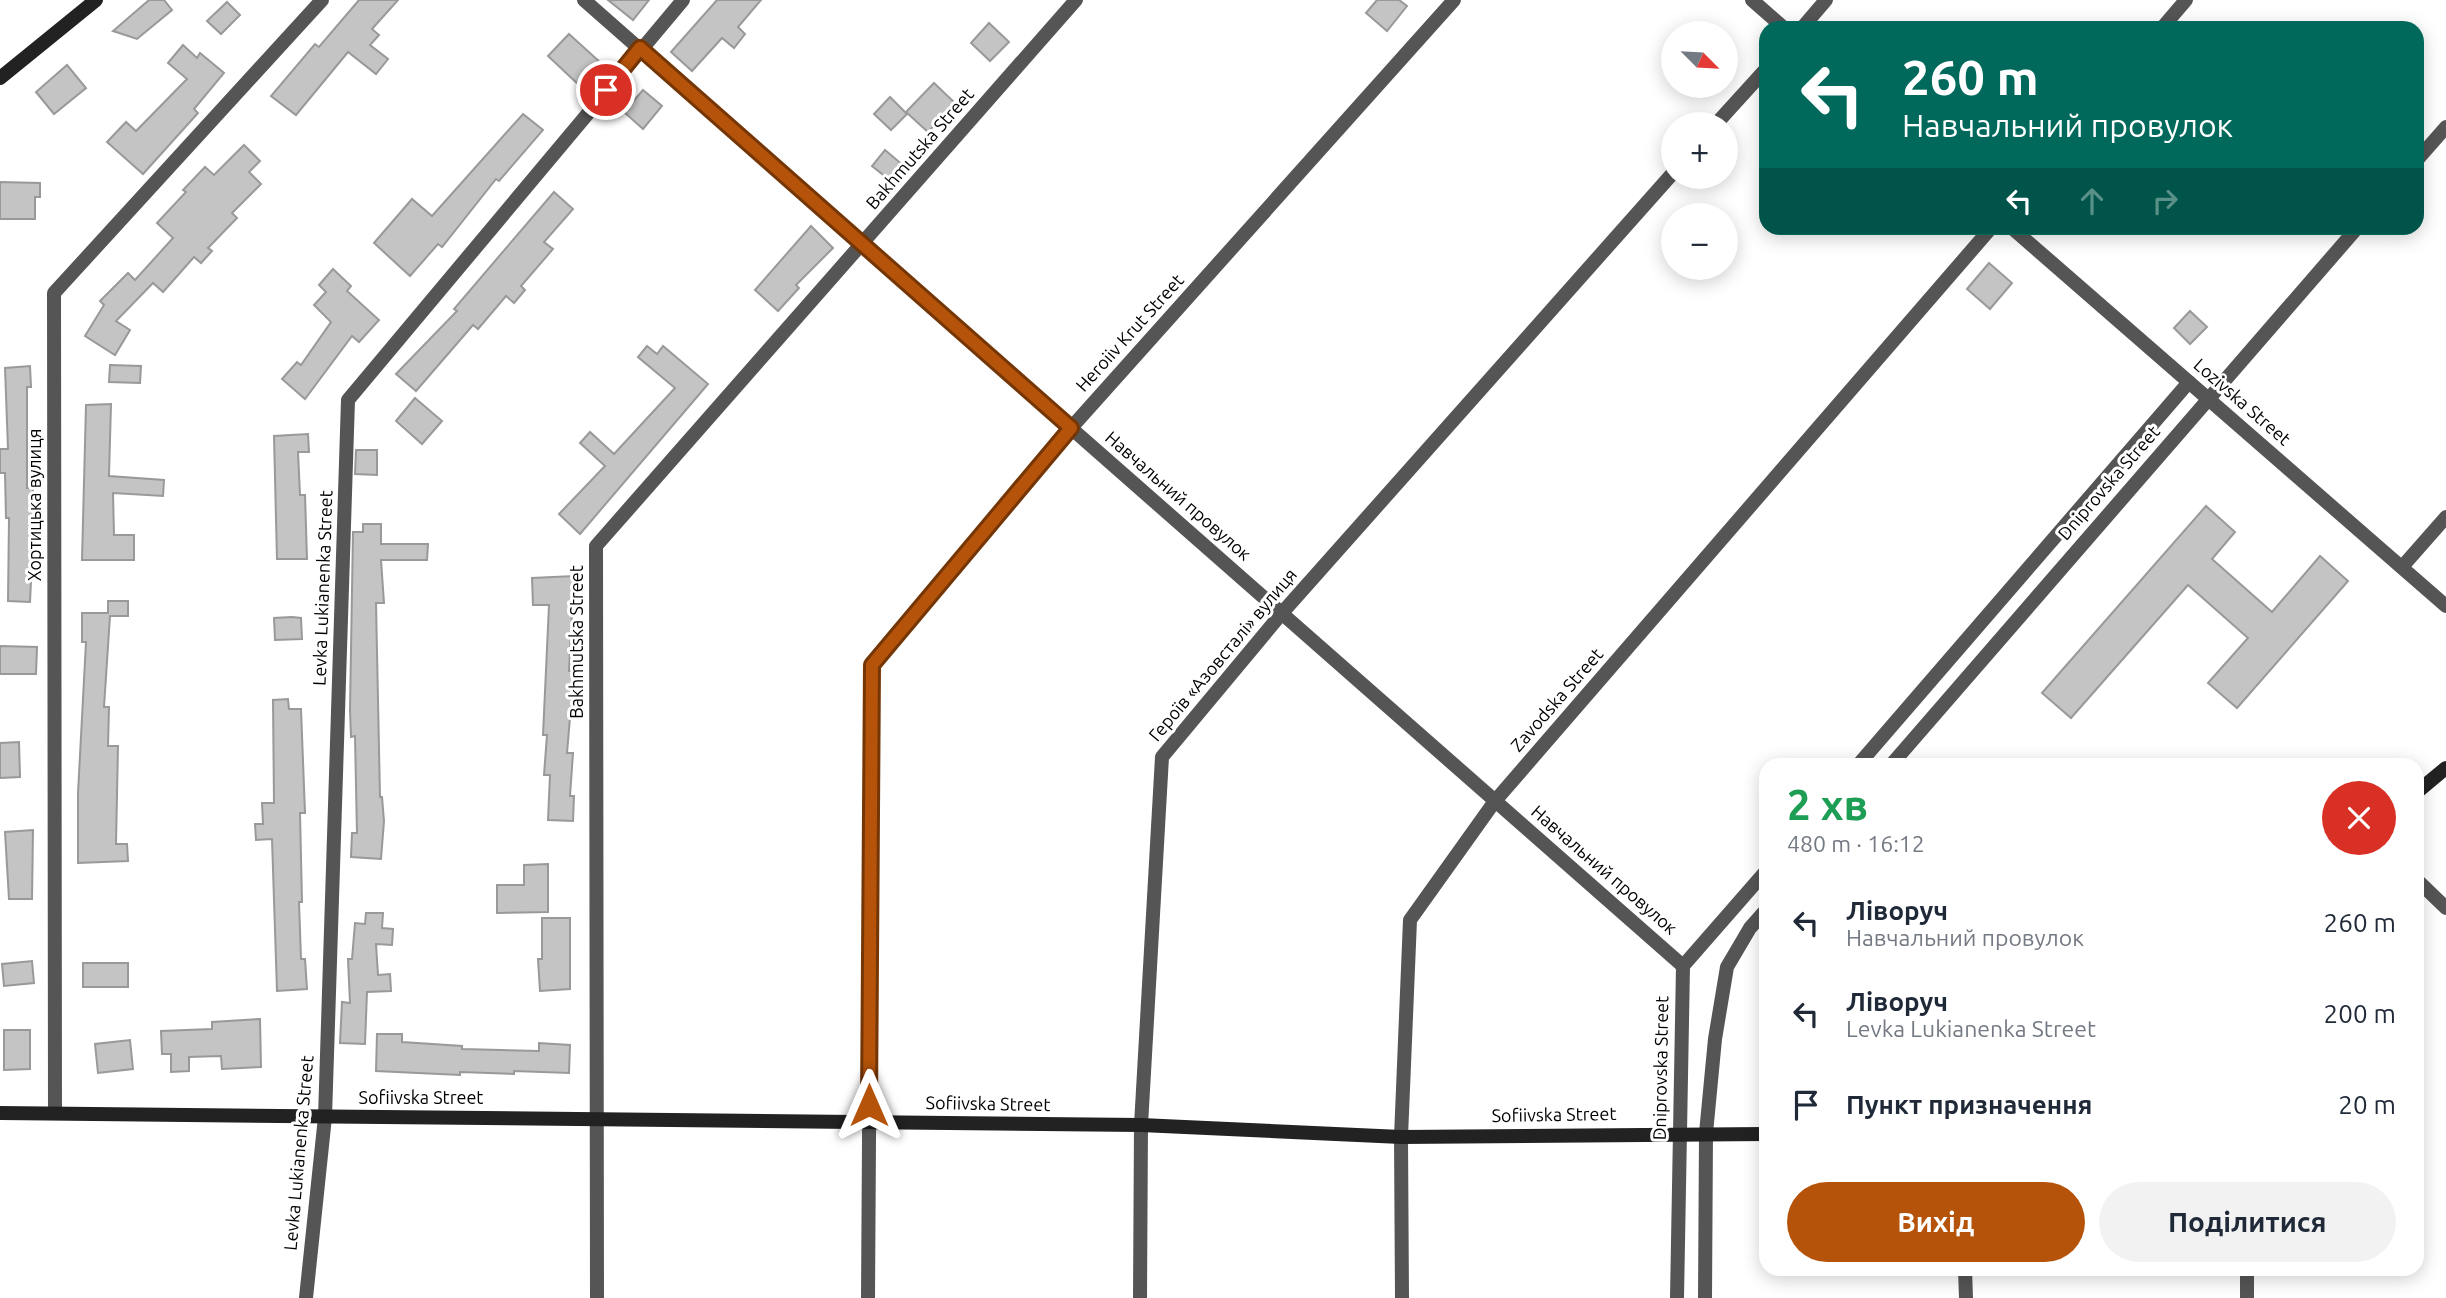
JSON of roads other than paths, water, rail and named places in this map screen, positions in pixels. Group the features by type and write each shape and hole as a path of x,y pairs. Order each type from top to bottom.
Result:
{"street":[{"path":"0,78 96,0"},
{"name":"Хортицька вулиця","path":"55,1113 54,293 322,0"},
{"name":"Навчальний провулок","path":"583,0 1683,966"},
{"name":"Levka Lukianenka Street","path":"306,1298 325,1117 348,400 640,48 683,0"},
{"name":"Bakhmutska Street","path":"597,1298 596,546 1076,0"},
{"name":"Heroiiv Krut Street","path":"868,1298 872,665 1071,428 1454,0"},
{"path":"1752,0 1776,21"},
{"path":"1808,21 1826,0"},
{"path":"2168,21 2186,0"},
{"path":"1728,112 1759,77"},
{"path":"2424,152 2446,127"},
{"name":"Героїв «Азовсталі» вулиця","path":"1140,1298 1142,1125 1162,757 1282,613 1661,187"},
{"name":"Zavodska Street","path":"1402,1298 1401,1137 1410,920 1495,801 1985,235"},
{"name":"Lozivska Street","path":"2020,235 2446,606"},
{"name":"Dniprovska Street","path":"1897,758 2351,235"},
{"name":"Dniprovska Street","path":"1863,758 2189,382"},
{"path":"2402,567 2446,517"},
{"path":"2424,786 2446,768"},
{"path":"1683,966 1759,879"},
{"path":"2424,887 2446,908"},
{"path":"1705,1298 1706,1133 1715,1039 1727,967 1759,918"},
{"name":"Dniprovska Street","path":"1677,1298 1683,966"},
{"name":"Sofiivska Street","path":"0,1113 1142,1125 1401,1137 1759,1133"},
{"path":"1965,1276 1966,1298"},
{"path":"2247,1276 2247,1298"}]}
